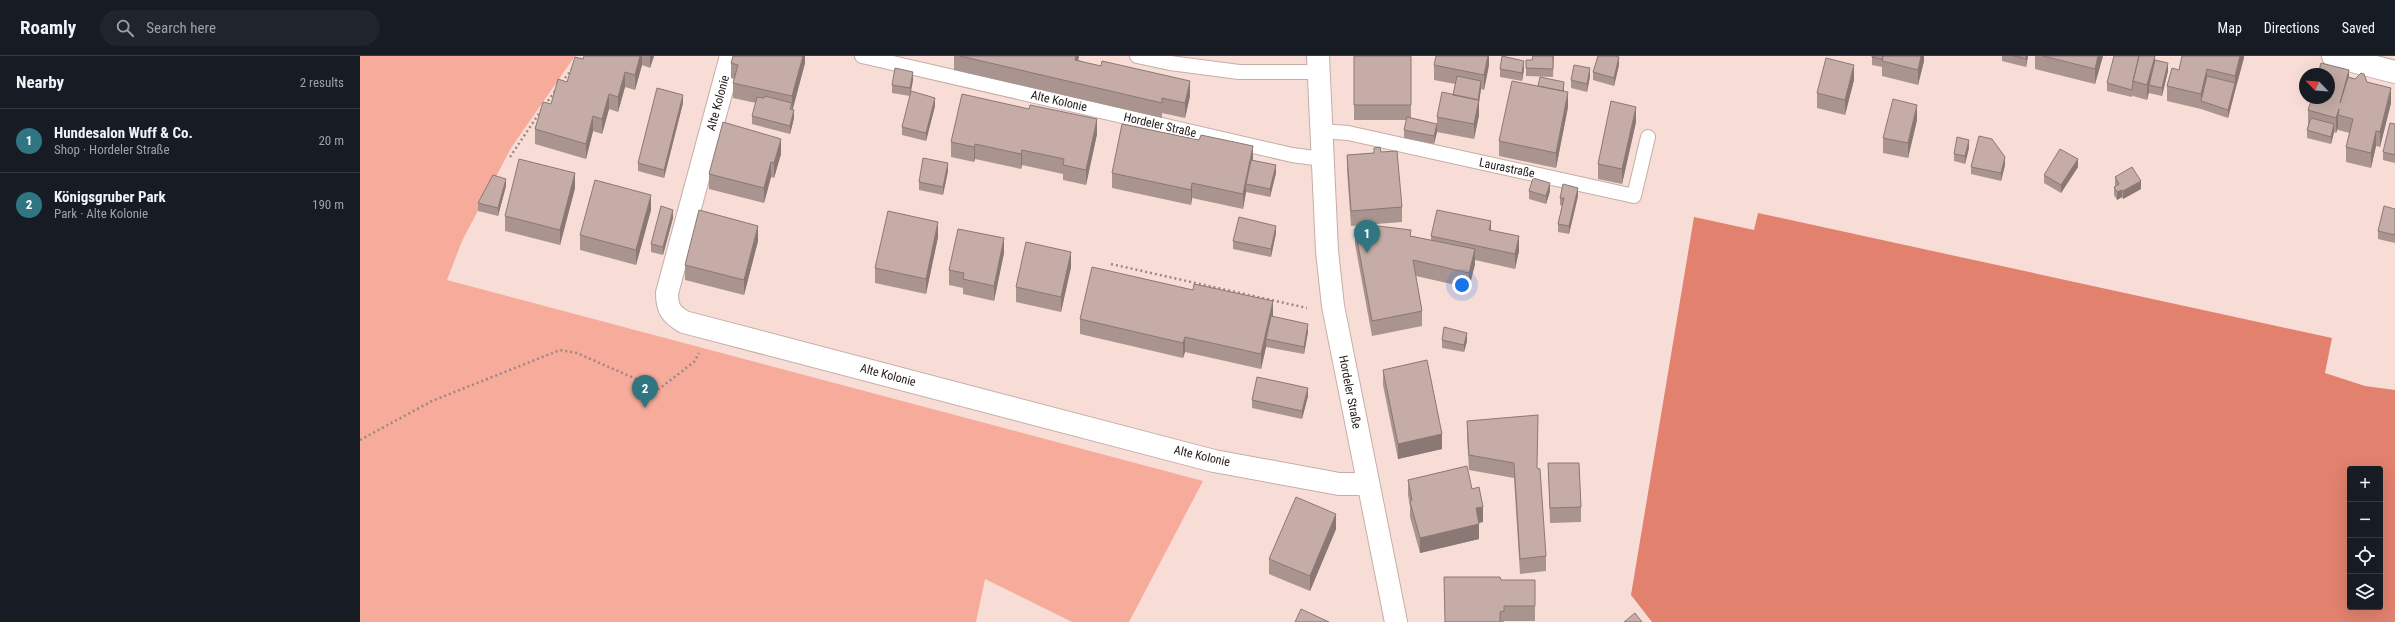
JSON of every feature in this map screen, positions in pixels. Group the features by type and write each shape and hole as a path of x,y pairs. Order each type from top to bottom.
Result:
{"street":[{"name":"Alte Kolonie","path":"730,56 667,293 667,306 672,314 684,322 1214,460 1339,484 1368,484"},
{"path":"2333,56 2395,72"},
{"name":"Hordeler Straße","path":"1319,64 1327,251 1333,306 1396,622"}],"lane":[{"name":"Alte Kolonie","path":"862,56 1116,114"},
{"path":"1137,56 1170,63 1239,72 1319,64"},
{"name":"Hordeler Straße","path":"1116,114 1292,155 1322,159"},
{"name":"Laurastraße","path":"1321,130 1348,133 1634,196 1648,137"}],"path":[{"path":"510,157 522,137 576,62"},
{"path":"1111,264 1305,308 1333,306"},
{"path":"360,440 432,401 560,350 577,353 658,388 694,362 712,329"}],"shaded area":[{"path":"360,56 575,56 511,148 462,241 447,280 1203,481 1129,622 1072,622 985,579 976,622 360,622"},
{"path":"1758,213 2332,338 2325,373 2365,386 2395,390 2395,622 1652,622 1631,595 1694,217 1754,230"}],"building":[{"path":"584,56 640,56 635,75 625,72 618,97 609,94 602,119 593,116 586,144 535,129 543,102 551,104 558,79 567,82 575,57 583,59"},
{"path":"733,56 803,56 792,96 733,83 738,65 731,63"},
{"path":"960,56 1076,56 1075,60 1101,66 1102,61 1190,81 1185,103 1162,98 1162,103"},
{"path":"1354,56 1411,56 1411,105 1354,105"},
{"path":"1436,56 1488,56 1484,75 1434,65"},
{"path":"1502,56 1524,61 1522,73 1500,69"},
{"path":"1533,56 1553,56 1553,69 1526,68 1526,60 1532,60"},
{"path":"1598,56 1619,57 1614,78 1593,72"},
{"path":"1872,56 1883,56 1882,59"},
{"path":"1883,56 1921,56 1918,70 1882,61"},
{"path":"2014,56 2026,56 2026,59"},
{"path":"2043,56 2098,56 2095,69"},
{"path":"2114,56 2139,56 2132,90 2107,83"},
{"path":"2139,56 2155,56 2147,85 2133,81"},
{"path":"2182,56 2240,56 2235,76 2207,69 2201,94 2167,86 2172,68 2179,70"},
{"path":"1826,58 1854,65 1845,100 1817,93"},
{"path":"2155,60 2168,63 2162,88 2149,85"},
{"path":"2321,63 2349,70 2340,103 2348,77 2355,79 2361,73 2364,74 2367,82 2391,88 2380,132 2376,131 2371,153 2346,147 2353,119 2338,115 2339,109 2336,118 2308,110 2310,104 2335,104 2335,68 2320,68"},
{"path":"1574,65 1590,68 1587,84 1571,80"},
{"path":"895,68 913,72 910,88 892,85"},
{"path":"1457,76 1481,81 1478,100 1453,95"},
{"path":"2207,76 2235,83 2228,110 2201,101"},
{"path":"1540,77 1564,82 1563,91 1538,86"},
{"path":"1512,81 1568,92 1556,153 1499,141"},
{"path":"657,88 683,95 664,170 638,163"},
{"path":"911,91 935,98 926,133 902,127"},
{"path":"1442,92 1479,100 1474,124 1437,117"},
{"path":"962,94 1029,109 1030,105 1097,119 1086,170 1063,165 1064,159 1022,150 1021,154 975,144 974,147 951,142"},
{"path":"765,96 792,103 790,109 794,110 790,126 752,116 757,97 764,98"},
{"path":"1893,99 1917,105 1908,143 1883,138"},
{"path":"1611,101 1636,107 1622,169 1598,164"},
{"path":"1407,117 1437,124 1434,136 1404,130"},
{"path":"2311,118 2334,124 2331,137 2307,130"},
{"path":"723,122 781,139 774,163 771,162 764,188 709,174"},
{"path":"2390,123 2395,124 2395,155 2383,152"},
{"path":"1122,124 1199,140 1201,135 1253,146 1243,194 1192,183 1191,190 1112,173"},
{"path":"1979,136 1992,139 2005,157 2001,173 1971,167"},
{"path":"1957,137 1969,140 1965,156 1954,154"},
{"path":"1380,147 1381,152 1397,151 1402,207 1351,211 1347,155 1374,153 1374,148"},
{"path":"2060,149 2078,159 2061,185 2044,175"},
{"path":"923,158 948,163 943,187 919,182"},
{"path":"519,159 575,173 560,230 505,216"},
{"path":"1251,160 1276,165 1270,189 1246,184"},
{"path":"2132,167 2141,181 2123,191 2117,192 2114,187 2119,184 2115,177"},
{"path":"493,175 506,179 498,208 478,203"},
{"path":"1533,178 1550,183 1546,196 1529,191"},
{"path":"595,180 651,195 636,250 580,235"},
{"path":"1563,184 1578,188 1569,226 1558,224 1564,198 1560,198"},
{"path":"661,206 673,210 663,247 651,244"},
{"path":"2384,206 2395,209 2395,235 2378,231"},
{"path":"699,210 758,226 744,280 685,265"},
{"path":"1437,210 1491,221 1489,230 1519,236 1515,254 1431,236"},
{"path":"888,211 938,222 926,279 875,268"},
{"path":"1239,217 1276,226 1271,249 1233,241"},
{"path":"1378,226 1411,230 1410,236 1475,249 1469,273 1413,260 1422,311 1372,321 1355,229"},
{"path":"958,229 1004,238 994,286 963,279 964,273 949,270"},
{"path":"1026,242 1071,252 1061,297 1016,287"},
{"path":"1092,267 1193,290 1194,284 1273,301 1261,354 1185,337 1183,343 1080,319"},
{"path":"1271,316 1308,324 1304,347 1266,339"},
{"path":"1444,327 1467,333 1464,345 1442,340"},
{"path":"1427,360 1442,434 1398,444 1383,370"},
{"path":"1257,377 1308,388 1302,411 1252,400"},
{"path":"1538,415 1537,468 1540,469 1546,556 1520,559 1514,463 1469,455 1467,421"},
{"path":"1548,463 1579,463 1581,507 1550,508"},
{"path":"1467,466 1472,489 1479,487 1483,507 1476,508 1479,524 1420,538 1410,502 1412,500 1408,480"},
{"path":"1296,497 1336,514 1310,576 1269,559"},
{"path":"1444,577 1500,577 1501,580 1535,580 1535,606 1504,606 1504,611 1500,612 1500,622 1445,622"},
{"path":"1301,609 1329,622 1295,622"},
{"path":"1635,613 1642,622 1624,622"}],"place":[{"name":"Hundesalon Wuff & Co.","path":"1367,253"},
{"name":"Königsgruber Park","path":"645,408"}]}
